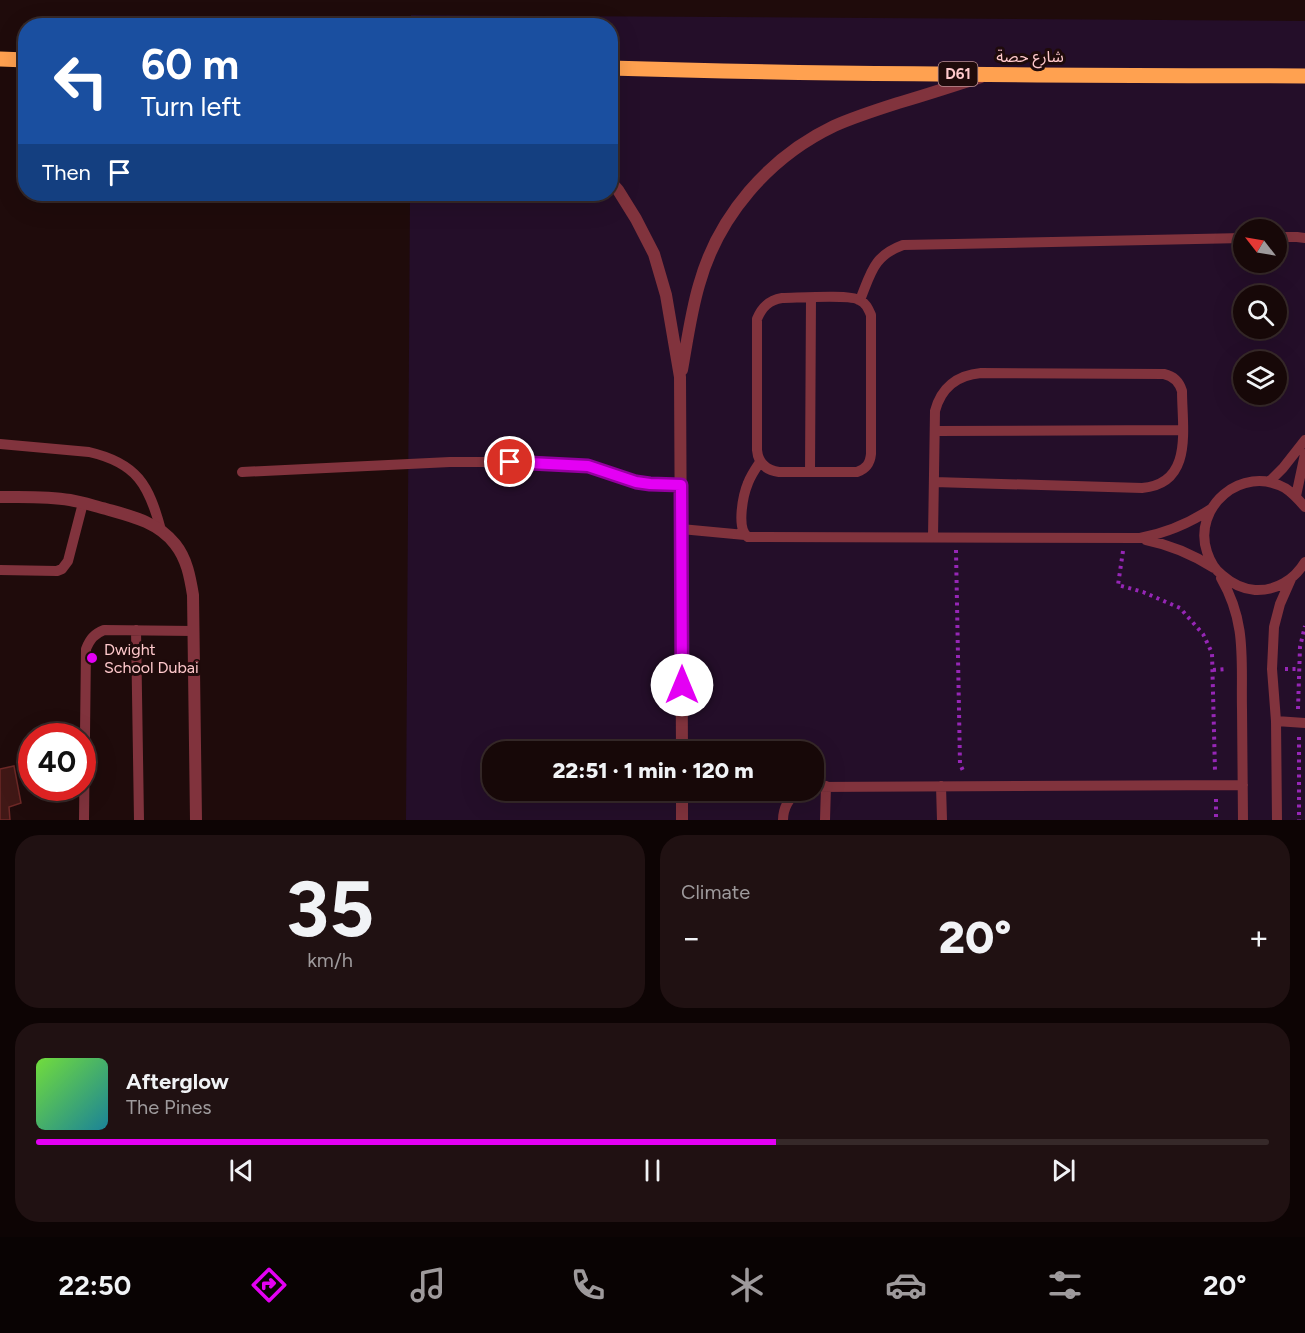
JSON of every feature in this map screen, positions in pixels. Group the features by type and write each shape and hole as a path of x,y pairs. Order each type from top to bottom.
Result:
{"main road":[{"path":"0,59 18,60"},
{"name":"شارع حصة","path":"618,68 1305,76"}],"street":[{"path":"680,377 699,285 711,251 728,220 749,191 774,165 802,143 834,126 867,113 991,74"},
{"path":"618,190 654,254 666,295 680,377 682,741"},
{"path":"0,497 56,498 83,503 145,521 161,530 184,558 190,575 193,596 196,820"},
{"path":"682,801 682,820"}],"lane":[{"path":"1287,237 1305,238"},
{"path":"860,300 875,264 882,255 903,245 1233,238"},
{"path":"810,472 811,297"},
{"path":"811,297 860,300 871,315 871,460 863,470 857,472 772,471 760,462 757,450 757,319 759,312 769,302 776,299 811,297"},
{"path":"933,537 935,411 943,391 960,377 981,373 1164,374 1177,381 1182,391 1183,452 1176,469 1165,481 1151,487 934,482"},
{"path":"935,432 1182,430"},
{"path":"1269,482 1305,440"},
{"path":"0,444 89,452 115,460 128,468 148,490 161,530"},
{"path":"1296,496 1305,454"},
{"path":"242,472 510,462 588,466 636,482 681,485"},
{"path":"745,535 742,527 742,506 748,483 760,462"},
{"path":"1243,820 1242,644 1238,618 1230,594 1209,558 1205,546 1206,521 1217,500 1226,492 1235,486 1258,481 1283,487 1296,496 1305,507"},
{"path":"0,570 57,571 62,569 68,561 83,503"},
{"path":"681,529 753,537 1140,538 1177,528 1211,510"},
{"path":"1140,538 1179,549 1241,587 1254,590 1273,587 1291,579"},
{"path":"1277,820 1276,722 1272,669 1274,627 1280,604 1291,579 1303,566"},
{"path":"84,820 86,649 89,640 104,630 194,631"},
{"path":"136,630 138,820"},
{"path":"1276,722 1305,723"},
{"path":"825,820 826,786 1243,785"},
{"path":"941,786 942,820"},
{"path":"783,820 784,808 788,801"}],"path":[{"path":"956,537 960,764 966,778 979,786"},
{"path":"1125,538 1118,585 1143,592 1180,608 1203,634 1212,652 1216,820"}],"shaded area":[{"path":"411,15 1305,21 1305,820 406,820 410,201 618,201 618,18 411,18"}],"building":[{"path":"14,766 18,801 21,803 9,807 10,820 0,820 0,769"}],"place":[{"name":"Dwight School Dubai","path":"92,658"}],"route":[{"path":"510,462 588,466 636,482 681,485 682,685"}]}
